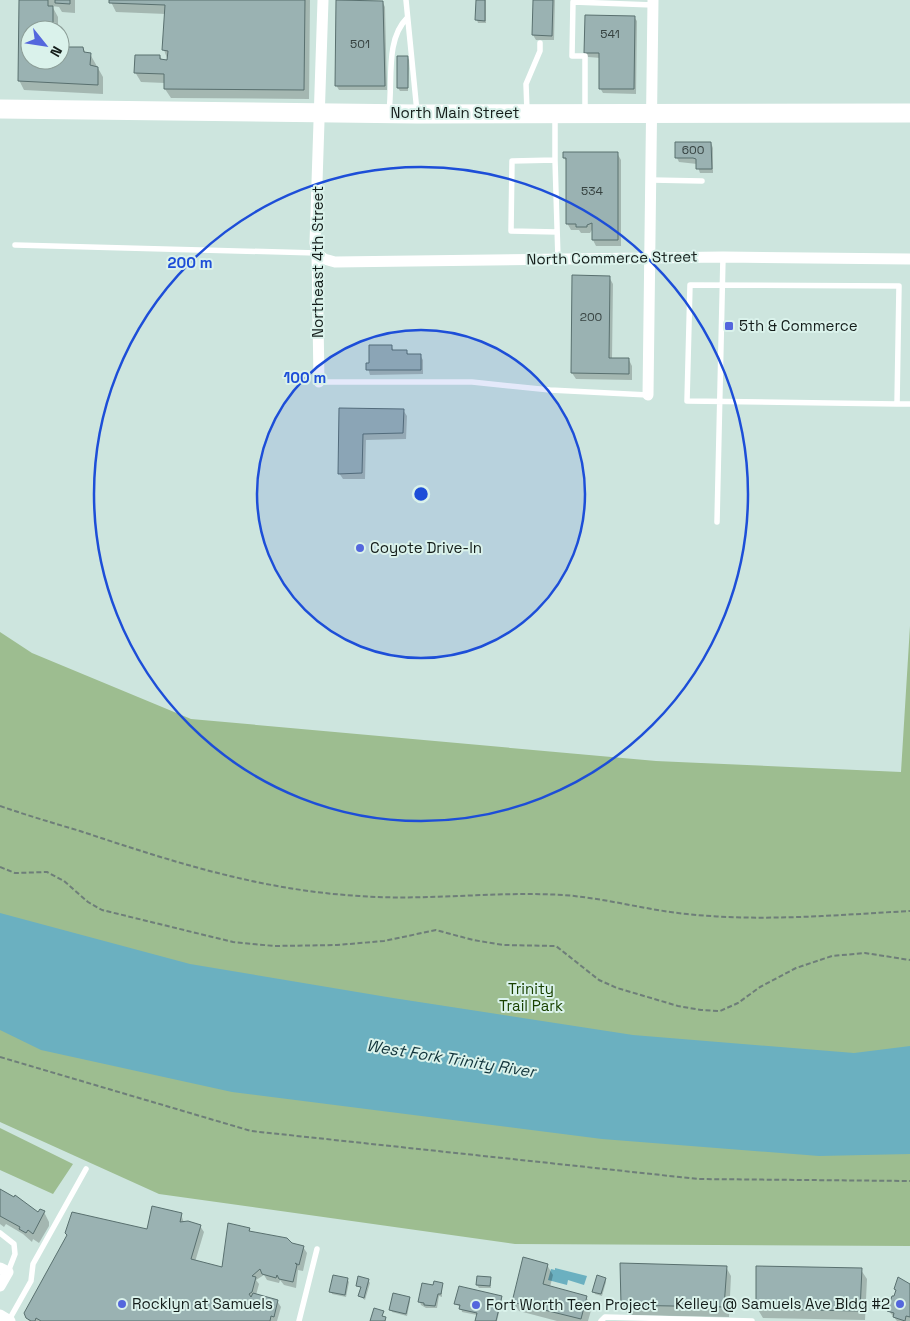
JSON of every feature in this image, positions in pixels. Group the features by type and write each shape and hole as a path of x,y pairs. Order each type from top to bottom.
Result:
{"main road":[{"name":"North Main Street","path":"0,109 417,114 910,113"}],"street":[{"name":"Northeast 4th Street","path":"319,382 317,253 315,243 321,112 323,0"},
{"path":"648,395 653,3"},
{"name":"North Commerce Street","path":"317,253 324,259 335,262 723,257 910,259"},
{"path":"0,1286 4,1270"}],"lane":[{"path":"406,0 417,114"},
{"path":"585,113 585,56 572,56 573,2 653,3"},
{"path":"388,113 392,89 393,40 398,28 407,18"},
{"path":"527,113 526,84 540,51 540,43"},
{"path":"555,114 558,259"},
{"path":"555,160 512,161 511,231 557,232"},
{"path":"652,180 702,181"},
{"path":"15,245 317,253"},
{"path":"717,522 723,257"},
{"path":"897,404 899,286 690,285 687,401 720,402 897,404 910,404"},
{"path":"319,382 472,382 550,390 648,395"},
{"path":"6,1319 31,1281 33,1264 86,1169"},
{"path":"0,1233 14,1244 15,1254 4,1270"},
{"path":"299,1321 317,1249"},
{"path":"600,1321 605,1317 752,1321"}],"path":[{"path":"0,806 172,862 232,878 307,892 415,899 534,894 580,896 688,914 740,917 910,911"},
{"path":"0,867 15,873 47,872 64,881 88,902 102,910 233,942 274,946 337,944 384,940 436,930 473,940 502,945 556,946 599,980 617,988 678,1006 701,1010 720,1011 738,1003 760,987 796,968 832,956 865,953 910,960"},
{"path":"0,1057 251,1131 698,1180 910,1181"}],"green space":[{"name":"Trinity Trail Park","path":"910,626 910,1246 515,1244 159,1194 0,1122 0,632 32,653 191,719 656,761 901,772"},
{"path":"0,1128 73,1164 53,1194 0,1170"}],"water":[{"name":"West Fork Trinity River","path":"0,913 190,964 633,1035 854,1053 910,1046 910,1154 819,1156 602,1139 232,1092 41,1050 0,1030"},
{"path":"555,1268 587,1276 584,1285 568,1280 567,1285 548,1280 551,1269 555,1270"}],"building":[{"path":"19,0 48,0 48,6 53,6 53,20 20,20 20,70 70,70 70,47 83,47 84,52 91,53 90,65 98,67 98,85 18,81"},
{"path":"55,0 70,0 70,4 55,3"},
{"path":"109,0 305,0 304,90 164,89 164,74 134,73 135,55 160,55 160,59 167,60 168,51 162,50 165,5 109,3"},
{"path":"336,0 383,1 385,86 335,86"},
{"path":"476,0 485,0 485,21 475,20"},
{"path":"533,0 553,0 552,36 532,35"},
{"path":"585,15 635,16 634,89 599,89 599,53 584,53"},
{"path":"397,56 408,56 408,88 397,88"},
{"path":"675,142 711,142 712,169 696,169 696,159 693,158 675,158"},
{"path":"563,152 618,152 618,240 592,240 592,223 587,225 587,227 576,227 576,224 566,224 566,158 563,158"},
{"path":"572,275 610,276 609,358 629,358 629,374 571,373"},
{"path":"369,345 392,345 392,350 407,350 407,354 421,354 421,370 366,370 366,363 369,363"},
{"path":"339,408 404,409 403,433 363,434 362,473 338,474"},
{"path":"0,1189 14,1197 15,1195 38,1212 40,1209 45,1211 33,1234 28,1230 26,1233 19,1229 20,1227 0,1216"},
{"path":"152,1206 182,1213 180,1222 188,1221 201,1225 191,1259 222,1267 228,1223 250,1228 249,1231 287,1238 292,1243 304,1246 299,1265 295,1263 297,1265 293,1282 279,1279 277,1275 276,1278 262,1274 260,1269 252,1276 256,1277 252,1292 249,1294 251,1297 253,1293 278,1300 274,1317 271,1316 270,1321 41,1321 36,1318 35,1321 31,1321 26,1318 24,1313 67,1235 65,1233 72,1212 147,1229"},
{"path":"523,1257 548,1264 543,1284 587,1296 581,1319 512,1302"},
{"path":"620,1263 727,1266 724,1307 621,1305"},
{"path":"756,1266 862,1268 860,1311 756,1309"},
{"path":"333,1275 348,1278 345,1295 329,1292"},
{"path":"597,1275 606,1278 601,1294 592,1292"},
{"path":"358,1276 369,1279 364,1298 358,1296 361,1287 356,1286"},
{"path":"477,1276 491,1277 490,1286 476,1285"},
{"name":"Kelley @ Samuels Ave Bldg #2","path":"898,1277 910,1284 910,1317 906,1316 905,1321 893,1317 894,1313 887,1311 896,1290 894,1289"},
{"path":"434,1281 443,1283 441,1294 438,1294 435,1306 424,1305 424,1303 418,1302 422,1283 433,1285"},
{"path":"459,1286 502,1296 496,1321 475,1321 477,1313 459,1309 460,1305 454,1304"},
{"path":"393,1293 410,1297 406,1314 389,1310"},
{"path":"374,1308 384,1311 382,1316 386,1317 385,1321 370,1321"}],"place":[{"name":"5th & Commerce","path":"729,326"},
{"name":"Coyote Drive-In","path":"360,548"},
{"name":"Rocklyn at Samuels","path":"122,1304"},
{"name":"Kelley @ Samuels Ave Bldg #2","path":"900,1304"},
{"name":"Fort Worth Teen Project","path":"476,1305"}]}
